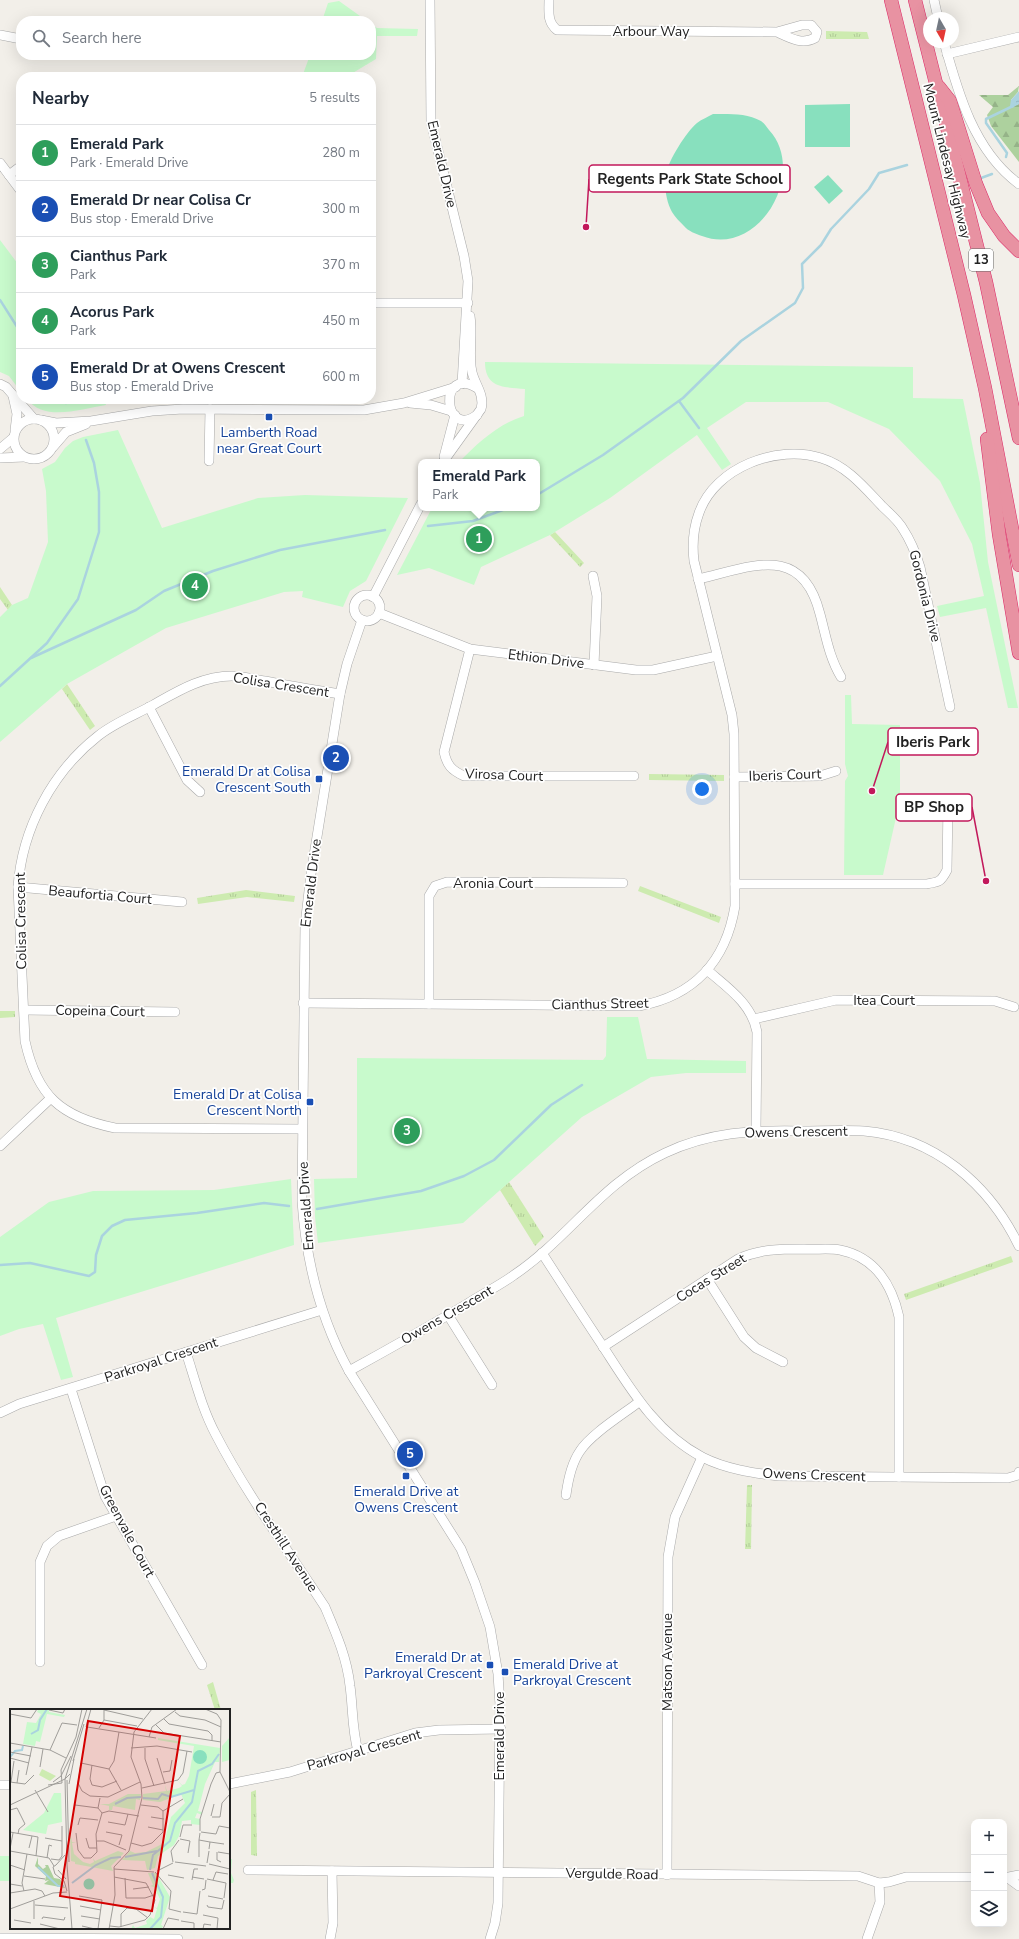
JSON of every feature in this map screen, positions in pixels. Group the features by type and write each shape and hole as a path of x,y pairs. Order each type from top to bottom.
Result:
{"highway":[{"name":"Mount Lindesay Highway","path":"891,0 961,281 985,388 1019,565"},
{"name":"Mount Lindesay Highway","path":"915,0 986,282 1019,438"},
{"path":"936,84 950,101 976,184 988,213 1004,236 1019,252"},
{"path":"985,388 984,411 997,519 1019,653"}],"street":[{"name":"Emerald Drive","path":"430,0 431,122 464,256 468,281 468,303 459,386 449,395 449,406 453,413 444,459"},
{"name":"Arbour Way","path":"549,0 549,18 553,26 558,30 777,32"},
{"path":"934,0 937,12"},
{"path":"0,35 16,38"},
{"path":"947,54 1019,37"},
{"path":"946,48 962,100 974,129 993,158 1019,184"},
{"path":"0,163 16,184"},
{"path":"9,175 16,170"},
{"path":"376,303 468,303"},
{"name":"Emerald Drive","path":"445,459 478,414 483,404 481,393 477,388 471,370 472,330 468,303"},
{"path":"0,384 6,387 16,399"},
{"path":"0,449 23,422 38,420 56,423 91,421 152,411 210,409 344,410 380,408 404,403 468,384 477,388"},
{"path":"13,396 17,414 14,434 16,449 24,457"},
{"path":"404,403 431,405 453,413 464,419 474,417 478,414"},
{"path":"21,404 38,420 46,423 53,433 54,439 51,450"},
{"path":"209,461 210,409"},
{"path":"0,458 24,457 30,459 42,457 51,450 66,432 91,421"},
{"name":"Gordonia Drive","path":"717,656 694,561 694,530 699,511 707,497 733,472 767,457 784,453 803,454 822,458 840,466 856,478 902,527 913,545 920,567 950,707"},
{"path":"373,597 418,510"},
{"path":"698,579 764,565 778,565 792,569 804,579 812,590 832,662 841,677"},
{"path":"593,576 597,596 594,665"},
{"path":"365,595 373,597 380,606 379,613 374,619 362,620 354,611 356,603 365,595"},
{"name":"Ethion Drive","path":"379,613 470,649 594,665 636,670 653,670 717,656"},
{"name":"Emerald Drive","path":"362,620 347,664 340,694 307,900 303,1003 302,1129 304,1229 314,1286 336,1347 452,1532 485,1609 494,1646 498,1674 501,1729 498,1902 495,1923 490,1939"},
{"name":"Virosa Court","path":"470,649 444,752 446,763 453,771 464,776 634,776"},
{"name":"Cianthus Street","path":"303,1003 639,1006 658,1002 676,995 707,970 721,950 732,926 735,906 732,715 717,656"},
{"name":"Colisa Crescent","path":"302,1129 115,1128 93,1124 77,1117 51,1098 39,1081 30,1063 25,1041 18,887 23,849 30,829 66,766 98,735 190,684 212,678 233,676 340,694"},
{"path":"149,707 187,780 200,792"},
{"name":"Iberis Court","path":"734,777 820,776 836,771"},
{"path":"735,884 926,884 937,882 943,879 947,870 948,803"},
{"name":"Aronia Court","path":"429,1004 430,896 435,886 447,882 623,883"},
{"name":"Beaufortia Court","path":"18,887 182,902"},
{"path":"707,970 740,999 754,1019 757,1032 756,1130"},
{"name":"Itea Court","path":"754,1019 836,1000 995,1000 1014,1006"},
{"name":"Copeina Court","path":"24,1010 175,1012"},
{"path":"0,1146 51,1098"},
{"name":"Owens Crescent","path":"350,1371 514,1275 542,1254 613,1185 664,1153 694,1142 725,1134 756,1130 865,1132 896,1137 921,1146 943,1157 964,1172 983,1190 1000,1211 1019,1246"},
{"name":"Cocas Street","path":"603,1347 738,1259 752,1252 772,1249 840,1250 859,1256 876,1268 886,1280 895,1299 899,1317 899,1477"},
{"name":"Owens Crescent","path":"542,1254 639,1402 662,1429 702,1457 725,1466 750,1473 779,1476 1008,1478 1018,1475 1019,1472"},
{"path":"707,1279 744,1337 756,1348 783,1362"},
{"name":"Parkroyal Crescent","path":"0,1413 19,1404 322,1310"},
{"path":"448,1315 492,1385"},
{"name":"Cresthill Avenue","path":"186,1352 203,1405 215,1434 235,1468 325,1607 346,1661 350,1686 354,1736 358,1751"},
{"name":"Greenvale Court","path":"71,1389 99,1478 116,1516 202,1665"},
{"path":"566,1495 568,1479 580,1451 590,1440 639,1402"},
{"name":"Matson Avenue","path":"667,1875 668,1557 675,1517 702,1457"},
{"path":"40,1662 40,1562 47,1546 59,1536 116,1516"},
{"name":"Parkroyal Crescent","path":"230,1784 290,1772 415,1733 438,1730 501,1729"},
{"name":"Vergulde Road","path":"248,1870 858,1876 880,1883 906,1877 971,1877"},
{"path":"330,1939 333,1923 332,1871"},
{"path":"1007,1878 1019,1875"},
{"path":"1007,1879 1019,1886"},
{"path":"867,1939 880,1902 880,1883"},
{"path":"0,1938 178,1939"}],"green space":[{"path":"339,1 360,16 324,16 328,3"},
{"path":"376,27 418,29 417,36 377,36 376,59"},
{"path":"826,31 867,32 869,39 826,39"},
{"path":"308,60 374,60 354,72 304,72"},
{"path":"1019,86 1018,92 1011,100 1016,105 1019,104 1019,162 991,126 987,115 993,107 979,95 1008,95"},
{"path":"850,104 850,147 805,147 805,105"},
{"path":"713,114 744,115 756,118 762,122 780,148 783,167 780,188 772,207 759,223 742,235 723,239 702,236 686,228 672,212 668,203 665,188 667,168 678,147 697,123"},
{"path":"828,175 843,191 829,204 814,187"},
{"path":"0,240 16,261 16,385 9,376 0,372"},
{"path":"485,362 913,367 913,398 963,399 980,483 988,562 1018,708 1008,708 986,608 940,617 937,606 984,596 972,544 940,481 889,429 828,402 746,402 707,428 731,464 722,470 697,435 610,498 550,535 481,567 474,585 429,568 397,575 430,511 540,511 540,459 462,459 481,441 497,429 515,419 524,416 525,389 510,388 498,385 492,382 486,371"},
{"path":"32,404 106,405 64,412 43,410"},
{"path":"118,430 162,528 258,498 305,495 408,498 366,581 350,591 343,607 302,597 303,591 284,592 166,628 67,684 0,742 0,617 12,605 28,598 48,542 46,491 42,469 55,462 65,448 73,441 83,437"},
{"path":"555,532 584,563 580,567 550,535"},
{"path":"0,587 12,605 8,610 0,599"},
{"path":"67,684 95,726 90,730 62,689"},
{"path":"845,695 851,695 852,724 900,725 900,800 883,875 844,875 845,781 848,776 845,764"},
{"path":"649,774 724,775 724,781 649,780"},
{"path":"640,886 721,917 719,923 638,891"},
{"path":"246,890 295,896 294,902 247,897 198,904 197,898"},
{"path":"0,1011 15,1011 15,1017 0,1018"},
{"path":"607,1017 638,1017 647,1059 746,1061 746,1073 686,1073 651,1077 582,1117 463,1223 318,1243 315,1217 314,1179 357,1178 357,1058 603,1060 606,1056"},
{"path":"291,1179 294,1245 56,1318 73,1377 61,1380 43,1324 19,1329 0,1336 0,1237 49,1202 93,1191 214,1190"},
{"path":"509,1182 544,1237 535,1246 500,1190"},
{"path":"1011,1256 1013,1262 906,1300 904,1294"},
{"path":"747,1485 752,1485 751,1549 745,1549"},
{"path":"213,1682 221,1709 215,1709 207,1685"},
{"path":"256,1790 257,1856 251,1855 251,1792"},
{"path":"0,1856 10,1856 10,1881 0,1881"},
{"path":"230,1859 232,1859 231,1873 234,1880 233,1883 230,1883"}],"water":[{"path":"1019,91 1019,104 1012,108 1010,106 1011,100"}],"waterway":[{"path":"1006,157 1007,153 986,123 986,119 1013,106"},
{"path":"540,493 603,455 683,398 741,341 795,303 803,288 802,264 821,245 831,229 869,189 879,173 907,165"},
{"path":"981,178 992,174"},
{"path":"0,300 16,325"},
{"path":"679,401 699,428"},
{"path":"0,686 47,643 78,599 99,532 99,492 94,463 86,440"},
{"path":"428,526 473,521 500,511"},
{"path":"31,658 136,610 164,591 213,571 280,550 385,530"},
{"path":"317,1209 421,1191 464,1176 494,1160 551,1105 582,1085"},
{"path":"0,1265 30,1263 89,1276 95,1272 96,1255 102,1236 112,1226 125,1220 197,1213 264,1203 289,1206"}],"place":[{"name":"Regents Park State School","path":"586,227"},
{"name":"Lamberth Road near Great Court","path":"269,417"},
{"name":"Emerald Park","path":"479,539"},
{"name":"Acorus Park","path":"195,586"},
{"name":"Emerald Dr near Colisa Cr","path":"336,758"},
{"name":"Emerald Dr at Colisa Crescent South","path":"319,779"},
{"name":"Iberis Park","path":"872,791"},
{"name":"BP Shop","path":"986,881"},
{"name":"Emerald Dr at Colisa Crescent North","path":"310,1102"},
{"name":"Cianthus Park","path":"407,1131"},
{"name":"Emerald Dr at Owens Crescent","path":"410,1454"},
{"name":"Emerald Drive at Owens Crescent","path":"406,1476"},
{"name":"Emerald Dr at Parkroyal Crescent","path":"490,1665"},
{"name":"Emerald Drive at Parkroyal Crescent","path":"505,1672"}]}
